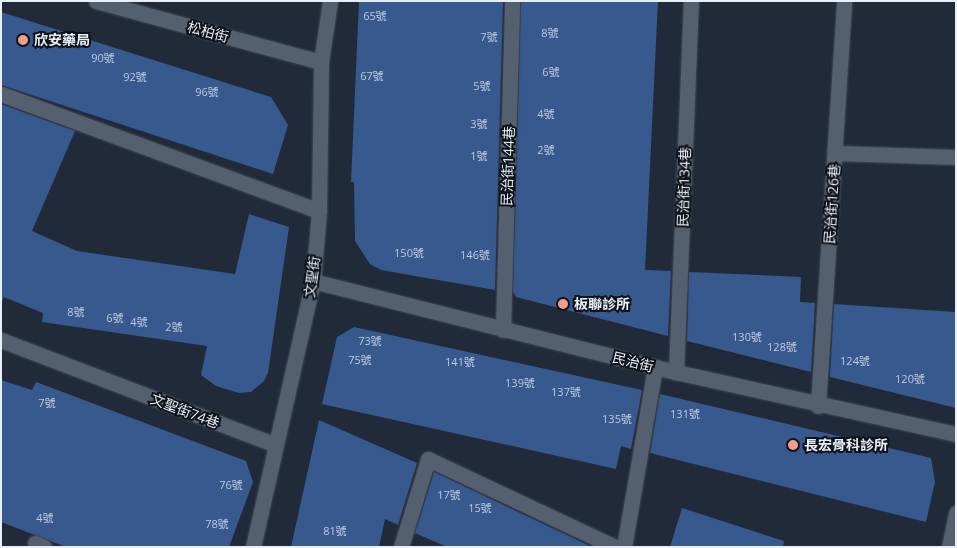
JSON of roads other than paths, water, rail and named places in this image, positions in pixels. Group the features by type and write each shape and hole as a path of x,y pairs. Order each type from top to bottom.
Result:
{"street":[{"name":"松柏街","path":"96,1 320,62"},
{"name":"文聖街","path":"253,547 313,281 319,211 320,62 330,1"},
{"name":"民治街144巷","path":"503,330 512,1"},
{"name":"民治街134巷","path":"676,372 691,1"},
{"name":"民治街126巷","path":"818,406 836,153 844,1"},
{"path":"1,94 319,211"},
{"path":"836,153 956,157"},
{"name":"民治街","path":"313,281 503,330 818,406 956,434"},
{"name":"文聖街74巷","path":"1,340 276,446"},
{"path":"624,547 655,367"},
{"path":"401,547 428,460 615,547"},
{"path":"949,547 956,513"}],"place":[{"name":"欣安藥局","path":"23,40"},
{"name":"板聯診所","path":"563,304"},
{"name":"長宏骨科診所","path":"793,445"}]}
